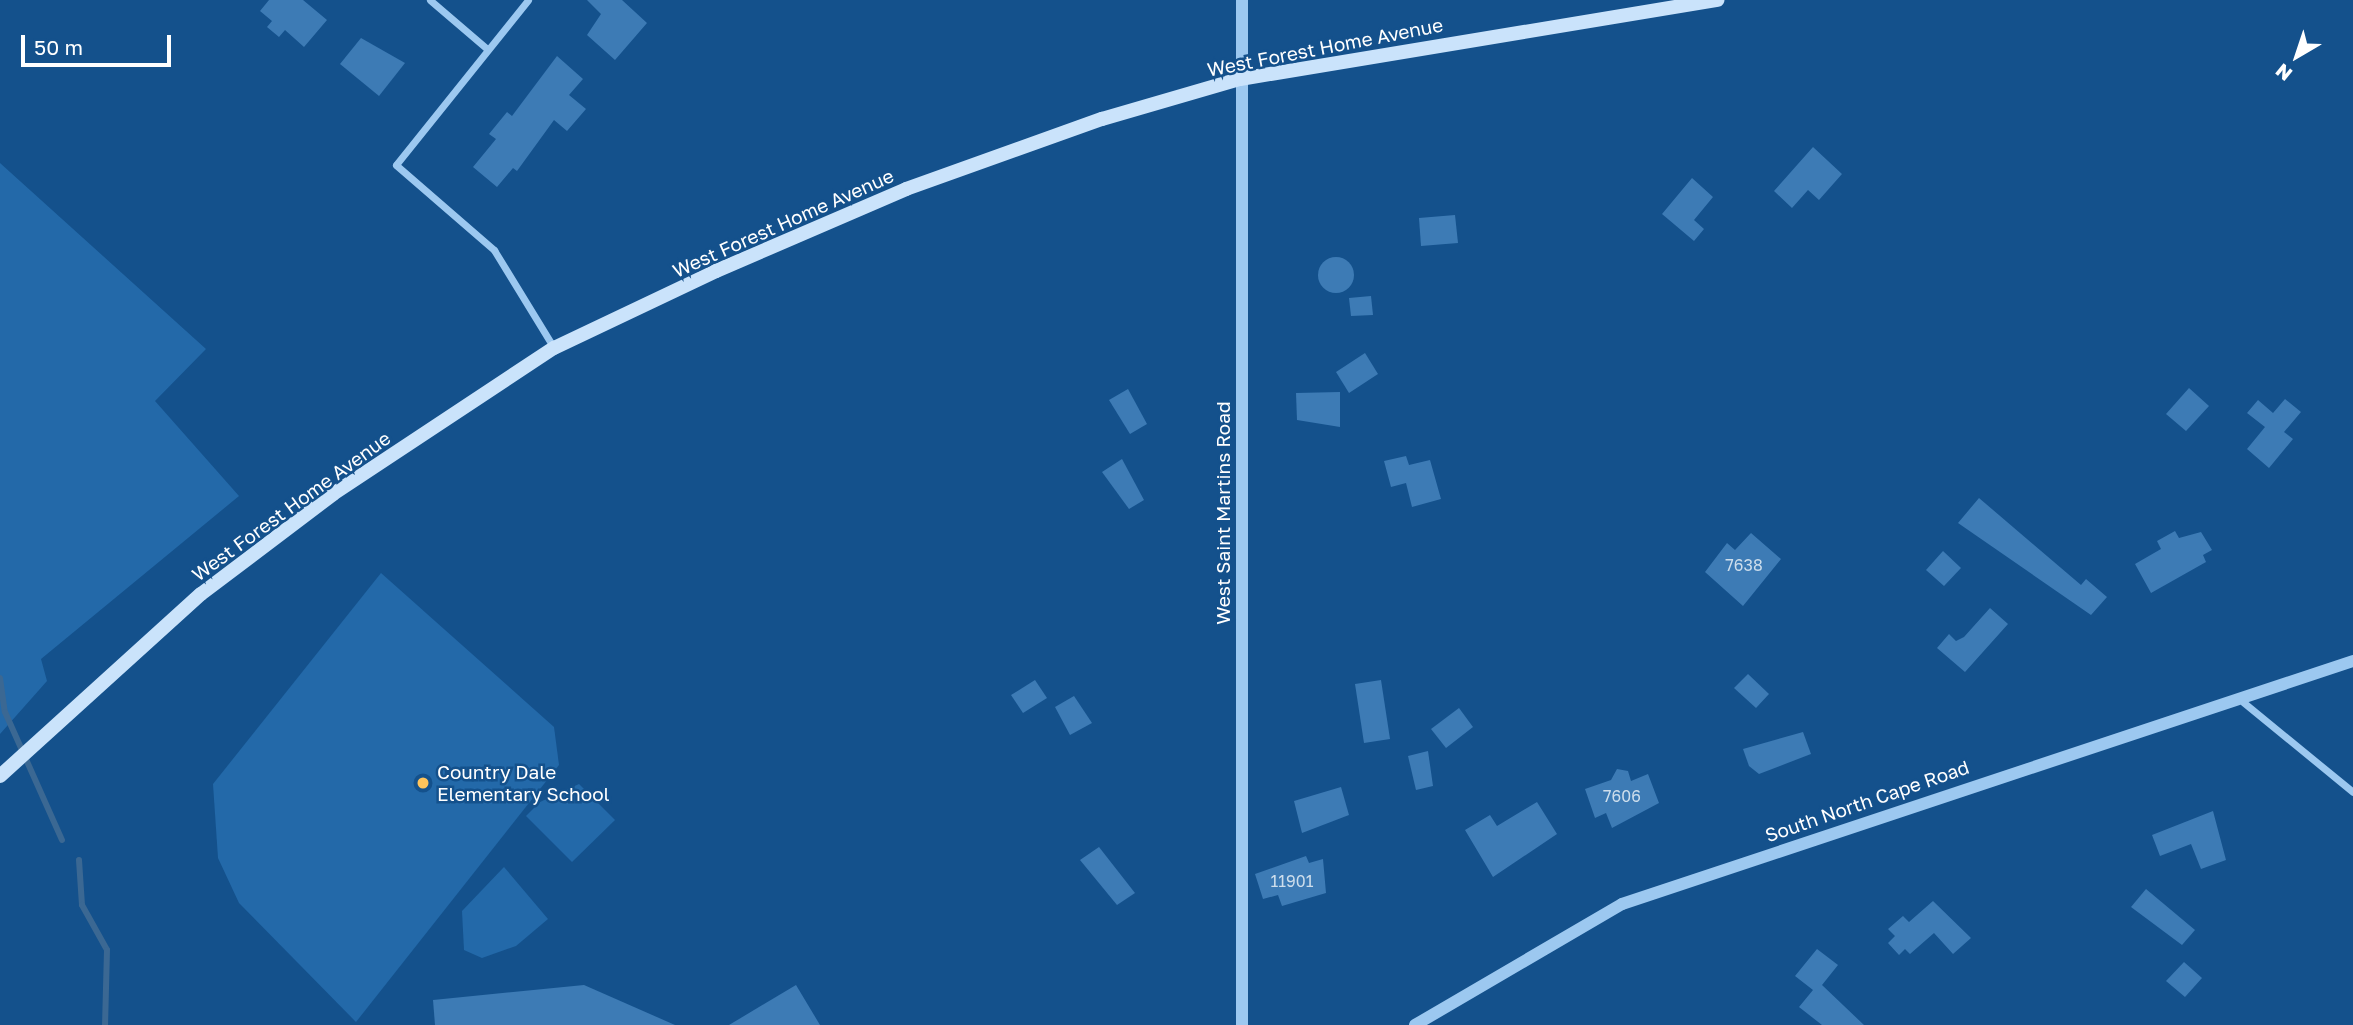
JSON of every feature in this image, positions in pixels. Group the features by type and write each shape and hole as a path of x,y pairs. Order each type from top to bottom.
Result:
{"main road":[{"name":"West Forest Home Avenue","path":"0,776 33,742 201,594 333,494 554,348 906,189 1102,119 1240,79 1718,0"}],"street":[{"path":"430,0 486,48"},
{"path":"528,0 486,48 396,165 494,250 554,348"},
{"name":"West Saint Martins Road","path":"1242,0 1242,1025"},
{"name":"South North Cape Road","path":"1415,1025 1622,904 2173,718 2242,702 2353,662"},
{"path":"2242,702 2353,792"}],"shaded area":[{"path":"0,163 206,349 155,401 239,496 41,659 47,681 0,734"},
{"path":"381,573 554,727 559,765 356,1022 239,903 218,858 213,784"},
{"path":"579,784 615,820 572,862 526,816 540,802"},
{"path":"504,867 548,919 516,946 482,958 464,950 462,911"}],"building":[{"path":"269,0 303,0 327,20 304,47 285,30 279,37 267,27 272,21 260,11"},
{"path":"587,0 622,0 647,23 615,60 587,35 601,14"},
{"path":"361,38 405,63 379,96 340,64"},
{"path":"557,56 583,79 569,95 586,109 567,131 554,120 517,171 513,168 497,187 473,167 496,139 489,134 507,112 512,116"},
{"path":"1813,147 1842,174 1819,200 1808,190 1792,208 1774,191"},
{"path":"1692,178 1713,197 1694,220 1704,229 1694,241 1662,214"},
{"path":"1455,215 1458,243 1421,246 1419,218"},
{"path":"1336,257 1349,262 1354,275 1349,288 1336,293 1323,288 1318,275 1323,262"},
{"path":"1371,296 1373,315 1351,316 1349,298"},
{"path":"1365,353 1378,374 1349,393 1336,372"},
{"path":"2189,388 2209,406 2186,431 2166,414"},
{"path":"1128,389 1147,424 1130,434 1109,400"},
{"path":"1340,392 1340,427 1297,420 1296,393"},
{"path":"2285,399 2301,412 2284,432 2293,439 2269,468 2247,449 2265,427 2247,413 2258,400 2273,413"},
{"path":"1406,456 1409,465 1430,460 1441,499 1412,507 1406,483 1391,487 1384,461"},
{"path":"1122,459 1144,500 1129,509 1102,472"},
{"path":"1979,498 2081,585 2086,579 2107,597 2091,615 1958,523"},
{"path":"2175,531 2179,538 2201,532 2212,550 2203,555 2206,562 2151,593 2135,564 2161,549 2157,541"},
{"path":"1751,533 1781,559 1743,606 1705,572 1727,543 1735,550"},
{"path":"1943,551 1961,568 1944,586 1926,570"},
{"path":"1990,608 2008,624 1965,672 1937,648 1949,634 1956,641 1964,637"},
{"path":"1748,674 1769,694 1756,708 1734,688"},
{"path":"1035,680 1047,698 1023,713 1011,695"},
{"path":"1381,680 1390,739 1364,743 1355,684"},
{"path":"1074,696 1092,723 1070,735 1055,707"},
{"path":"1459,708 1473,727 1446,748 1431,729"},
{"path":"1803,732 1811,754 1759,774 1749,766 1743,749"},
{"path":"1428,751 1433,786 1416,790 1408,756"},
{"path":"1617,769 1628,771 1631,781 1648,774 1659,803 1612,828 1606,813 1595,818 1585,789 1611,780"},
{"path":"1341,787 1349,815 1302,833 1294,801"},
{"path":"1537,802 1557,834 1493,877 1465,830 1490,815 1497,826"},
{"path":"2213,811 2226,860 2201,869 2191,844 2160,856 2152,835"},
{"path":"1099,847 1135,893 1117,905 1080,860"},
{"path":"1306,856 1309,863 1323,859 1326,893 1282,906 1278,895 1263,899 1255,874"},
{"path":"2146,889 2195,930 2182,945 2131,907"},
{"path":"1933,901 1971,938 1953,954 1934,933 1910,954 1905,949 1899,955 1888,943 1895,936 1888,929 1903,916 1909,922"},
{"path":"1817,949 1838,965 1822,985 1864,1025 1822,1025 1799,1007 1813,990 1795,976"},
{"path":"2184,962 2202,978 2185,997 2166,981"},
{"path":"584,985 675,1025 435,1025 433,1000"},
{"path":"796,985 820,1025 729,1025"}],"waterway":[{"path":"0,678 5,712 62,840"},
{"path":"79,860 82,905 107,950 105,1025"}],"place":[{"name":"Country Dale Elementary School","path":"423,783"}]}
